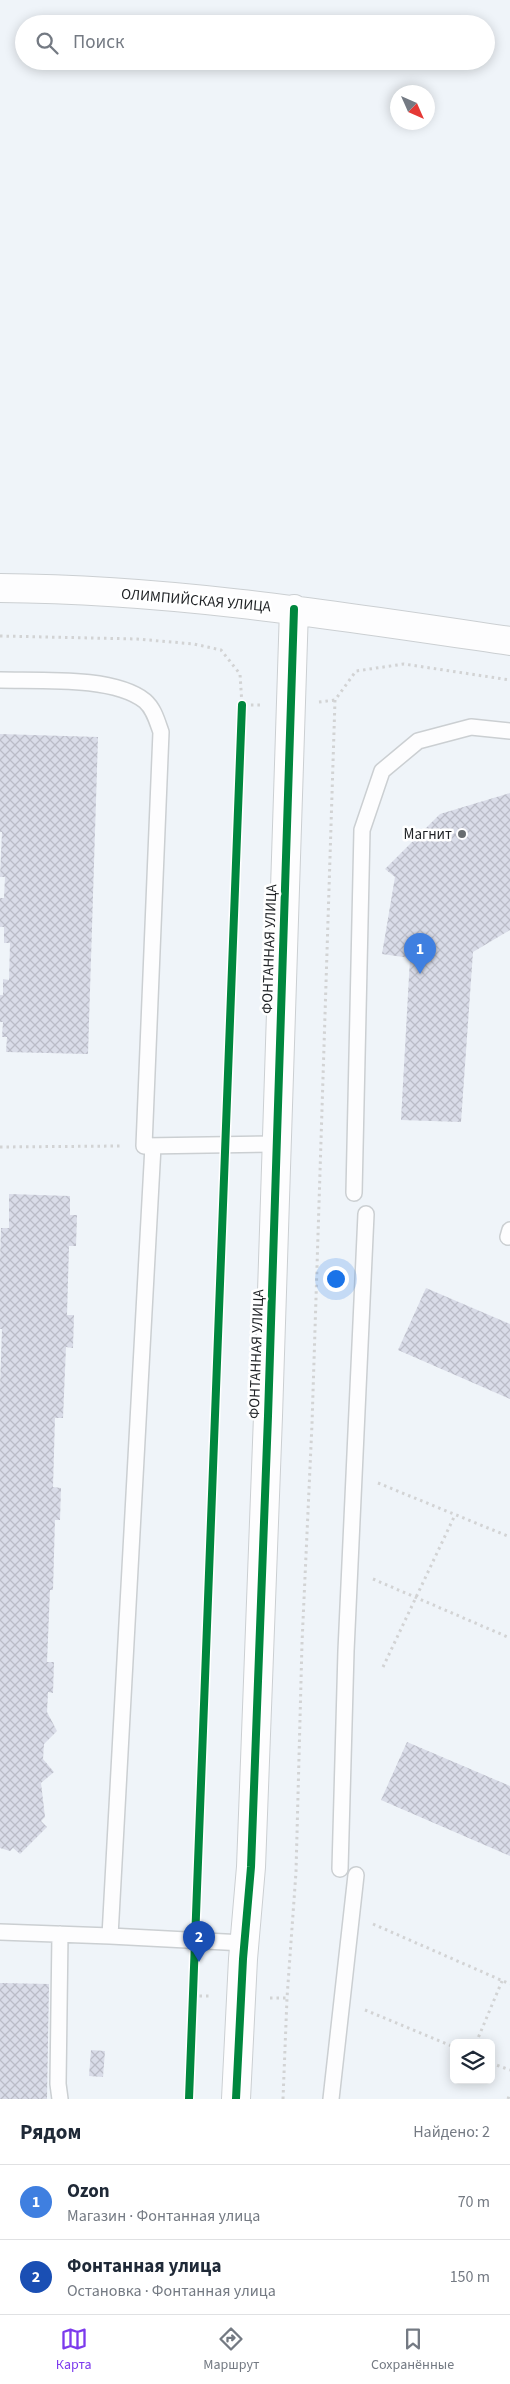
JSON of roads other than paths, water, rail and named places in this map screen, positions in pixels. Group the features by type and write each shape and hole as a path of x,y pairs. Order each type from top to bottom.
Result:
{"street":[{"name":"ОЛИМПИЙСКАЯ УЛИЦА","path":"0,588 63,588 294,609 510,641"},
{"name":"ФОНТАННАЯ УЛИЦА","path":"236,2099 244,1943 251,1867 294,609"}],"lane":[{"path":"0,680 88,683 127,691 145,702 155,714 161,732 148,1146 110,1936"},
{"path":"354,1193 362,830 382,771 418,740 471,727 510,731"},
{"path":"148,1146 277,1144"},
{"path":"340,1869 350,1569 366,1214"},
{"path":"331,2099 356,1876"},
{"path":"0,1932 244,1943"},
{"path":"60,1934 58,2084 60,2099"}],"place":[{"name":"Магнит","path":"462,834"},
{"name":"Ozon","path":"420,974"},
{"name":"Фонтанная улица","path":"199,1962"}]}
